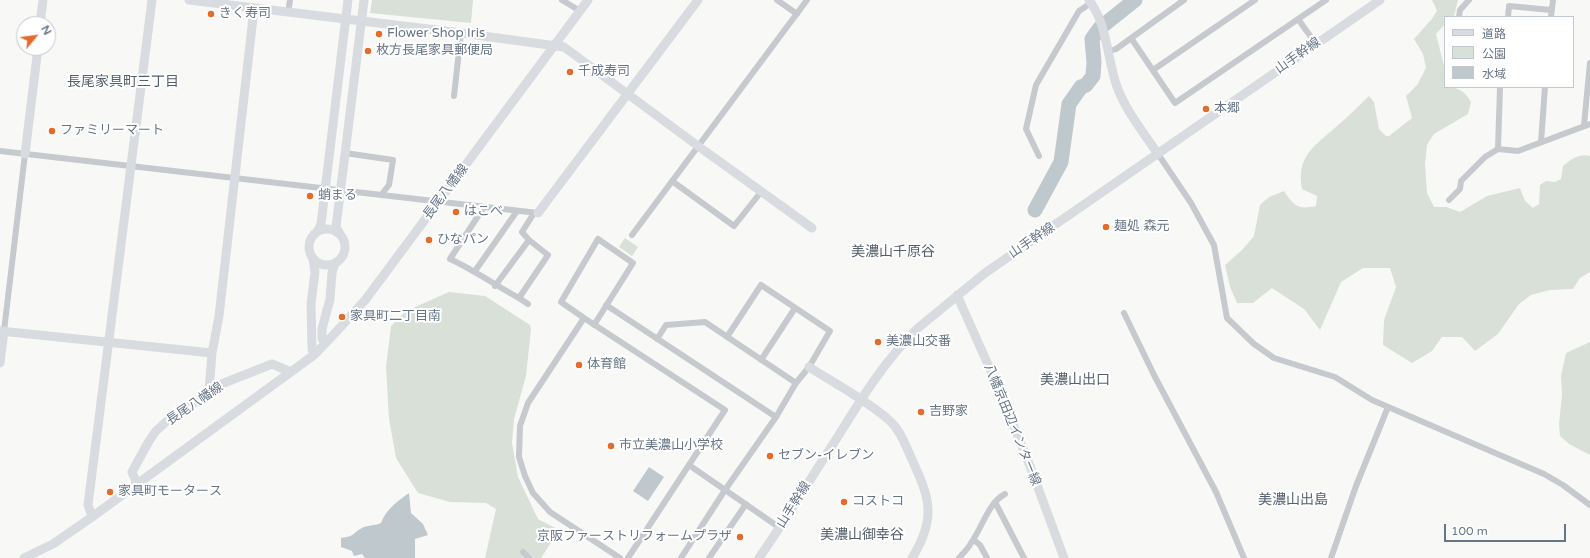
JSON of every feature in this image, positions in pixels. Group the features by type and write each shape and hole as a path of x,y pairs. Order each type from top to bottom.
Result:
{"street":[{"path":"41,16 43,0"},
{"path":"92,517 88,505 152,0"},
{"path":"189,0 255,4 288,13 461,33 564,47 812,228"},
{"path":"288,13 290,0"},
{"path":"314,355 312,349 311,304 316,272 309,247 313,236 321,224 348,0"},
{"path":"313,259 324,265 335,263 344,255 345,250 345,244 336,227 364,0"},
{"path":"562,0 580,11"},
{"name":"長尾八幡線","path":"24,558 53,544 92,517 314,355 342,328 366,299 588,0"},
{"path":"519,298 548,255 529,240 522,232 698,0"},
{"path":"777,0 796,14"},
{"path":"632,235 807,0"},
{"path":"1108,52 1116,49 1184,0"},
{"path":"1153,70 1255,0"},
{"path":"1131,38 1175,103 1326,0"},
{"name":"山手幹線","path":"759,558 780,528 861,400 880,372 908,338 957,295 985,273 1380,0"},
{"path":"1459,16 1460,10 1469,0"},
{"path":"1551,16 1553,0"},
{"path":"1039,156 1026,129 1036,85 1079,11 1090,1 1104,30 1116,84 1125,106 1191,203 1214,245 1227,318 1254,344 1274,358 1335,377 1372,400 1544,474 1564,485 1590,505"},
{"path":"209,392 212,353 219,316 255,4"},
{"path":"1508,16 1509,6 1551,10"},
{"path":"1298,19 1316,44"},
{"path":"454,96 461,33"},
{"path":"0,363 2,331 37,56"},
{"path":"1449,200 1460,188 1461,181 1485,157 1498,149 1518,151 1587,125 1590,64"},
{"path":"339,76 355,79"},
{"path":"1498,149 1500,88"},
{"path":"1541,142 1545,88"},
{"path":"332,134 348,136"},
{"path":"0,151 536,213"},
{"path":"345,153 393,160 389,185 381,195"},
{"path":"672,181 734,226 761,192"},
{"path":"484,207 450,259 475,271 495,286 528,304"},
{"path":"475,271 517,211"},
{"path":"317,232 329,229 340,234"},
{"path":"594,325 633,263 598,239 561,302 594,325 725,410 628,558"},
{"path":"495,286 529,240"},
{"path":"325,344 322,338 322,329 330,299 332,273 335,263"},
{"path":"681,558 725,490 776,417 796,383 809,368 830,331 760,285 727,337"},
{"name":"八幡京田辺インター線","path":"957,295 998,387 1030,466 1064,558"},
{"path":"606,306 776,417"},
{"path":"761,360 795,308"},
{"path":"1124,313 1154,375 1216,492 1244,558"},
{"path":"584,318 528,403 520,426 519,457 525,476 533,493 550,512 620,558"},
{"path":"657,339 666,326 704,322 796,383"},
{"path":"2,331 212,353"},
{"name":"長尾八幡線","path":"137,484 132,472 148,441 156,431 176,414 224,383 272,364 291,372"},
{"path":"809,368 861,400 891,422 901,436 924,486 929,504 929,516 925,535 914,557"},
{"path":"1331,558 1356,486 1388,407"},
{"path":"689,465 780,528"},
{"path":"959,558 974,540 998,498 1005,494"},
{"path":"996,502 1024,558"},
{"path":"709,558 746,504"},
{"path":"974,540 980,545 987,558"},
{"path":"523,552 529,558"}],"green space":[{"path":"372,0 473,0 471,23 370,13"},
{"path":"1432,0 1458,0 1454,16 1444,16 1444,25 1436,34 1444,66 1444,88 1461,90 1471,102 1468,114 1434,134 1427,145 1425,164 1427,193 1434,207 1446,207 1460,212 1487,196 1520,188 1525,201 1533,208 1539,204 1540,185 1546,181 1555,182 1561,179 1563,166 1572,159 1582,155 1590,156 1590,272 1580,278 1573,289 1550,290 1531,295 1519,304 1498,334 1475,351 1462,337 1442,337 1432,351 1412,363 1383,345 1384,320 1396,287 1390,268 1363,268 1341,282 1320,330 1304,309 1272,288 1253,303 1237,303 1230,287 1225,265 1242,250 1254,236 1260,205 1269,197 1284,191 1297,206 1316,206 1317,196 1302,189 1302,168 1309,152 1369,96 1374,102 1379,129 1386,136 1389,136 1412,118 1406,96 1417,85 1426,68 1423,54 1414,39 1437,11"},
{"path":"625,238 638,247 632,256 619,247"},
{"path":"449,292 485,296 530,325 531,329 526,376 514,419 512,443 518,477 538,519 559,530 541,558 485,558 496,509 486,503 450,502 418,493 396,458 389,419 386,367 391,326 406,311"},
{"path":"1590,342 1590,455 1569,444 1560,436 1559,424 1562,395 1561,376 1566,353"}],"water":[{"path":"649,467 664,477 648,501 633,491"},
{"path":"409,493 411,513 423,524 428,535 415,539 415,558 365,558 362,554 354,556 352,551 341,547 341,538 351,536 364,527 381,523 389,509"}],"waterway":[{"path":"1035,210 1061,162 1069,104 1081,87 1086,85 1093,76 1094,62 1092,39 1100,28 1135,0"}],"place":[{"name":"きく寿司","path":"211,14"},
{"name":"Flower Shop Iris","path":"379,34"},
{"name":"枚方長尾家具郵便局","path":"368,51"},
{"name":"千成寿司","path":"570,72"},
{"name":"本郷","path":"1206,109"},
{"name":"ファミリーマート","path":"52,131"},
{"name":"蛸まる","path":"310,196"},
{"name":"はこべ","path":"456,212"},
{"name":"麺処 森元","path":"1106,227"},
{"name":"ひなパン","path":"429,240"},
{"name":"家具町二丁目南","path":"342,317"},
{"name":"美濃山交番","path":"878,342"},
{"name":"体育館","path":"579,365"},
{"name":"吉野家","path":"921,412"},
{"name":"市立美濃山小学校","path":"611,446"},
{"name":"セブン-イレブン","path":"770,456"},
{"name":"家具町モータース","path":"110,492"},
{"name":"コストコ","path":"844,502"},
{"name":"京阪ファーストリフォームプラザ","path":"740,537"}],"district":[{"name":"長尾家具町三丁目","path":"123,82"},
{"name":"美濃山千原谷","path":"893,252"},
{"name":"美濃山出口","path":"1075,380"},
{"name":"美濃山出島","path":"1293,500"},
{"name":"美濃山御幸谷","path":"862,535"}]}
